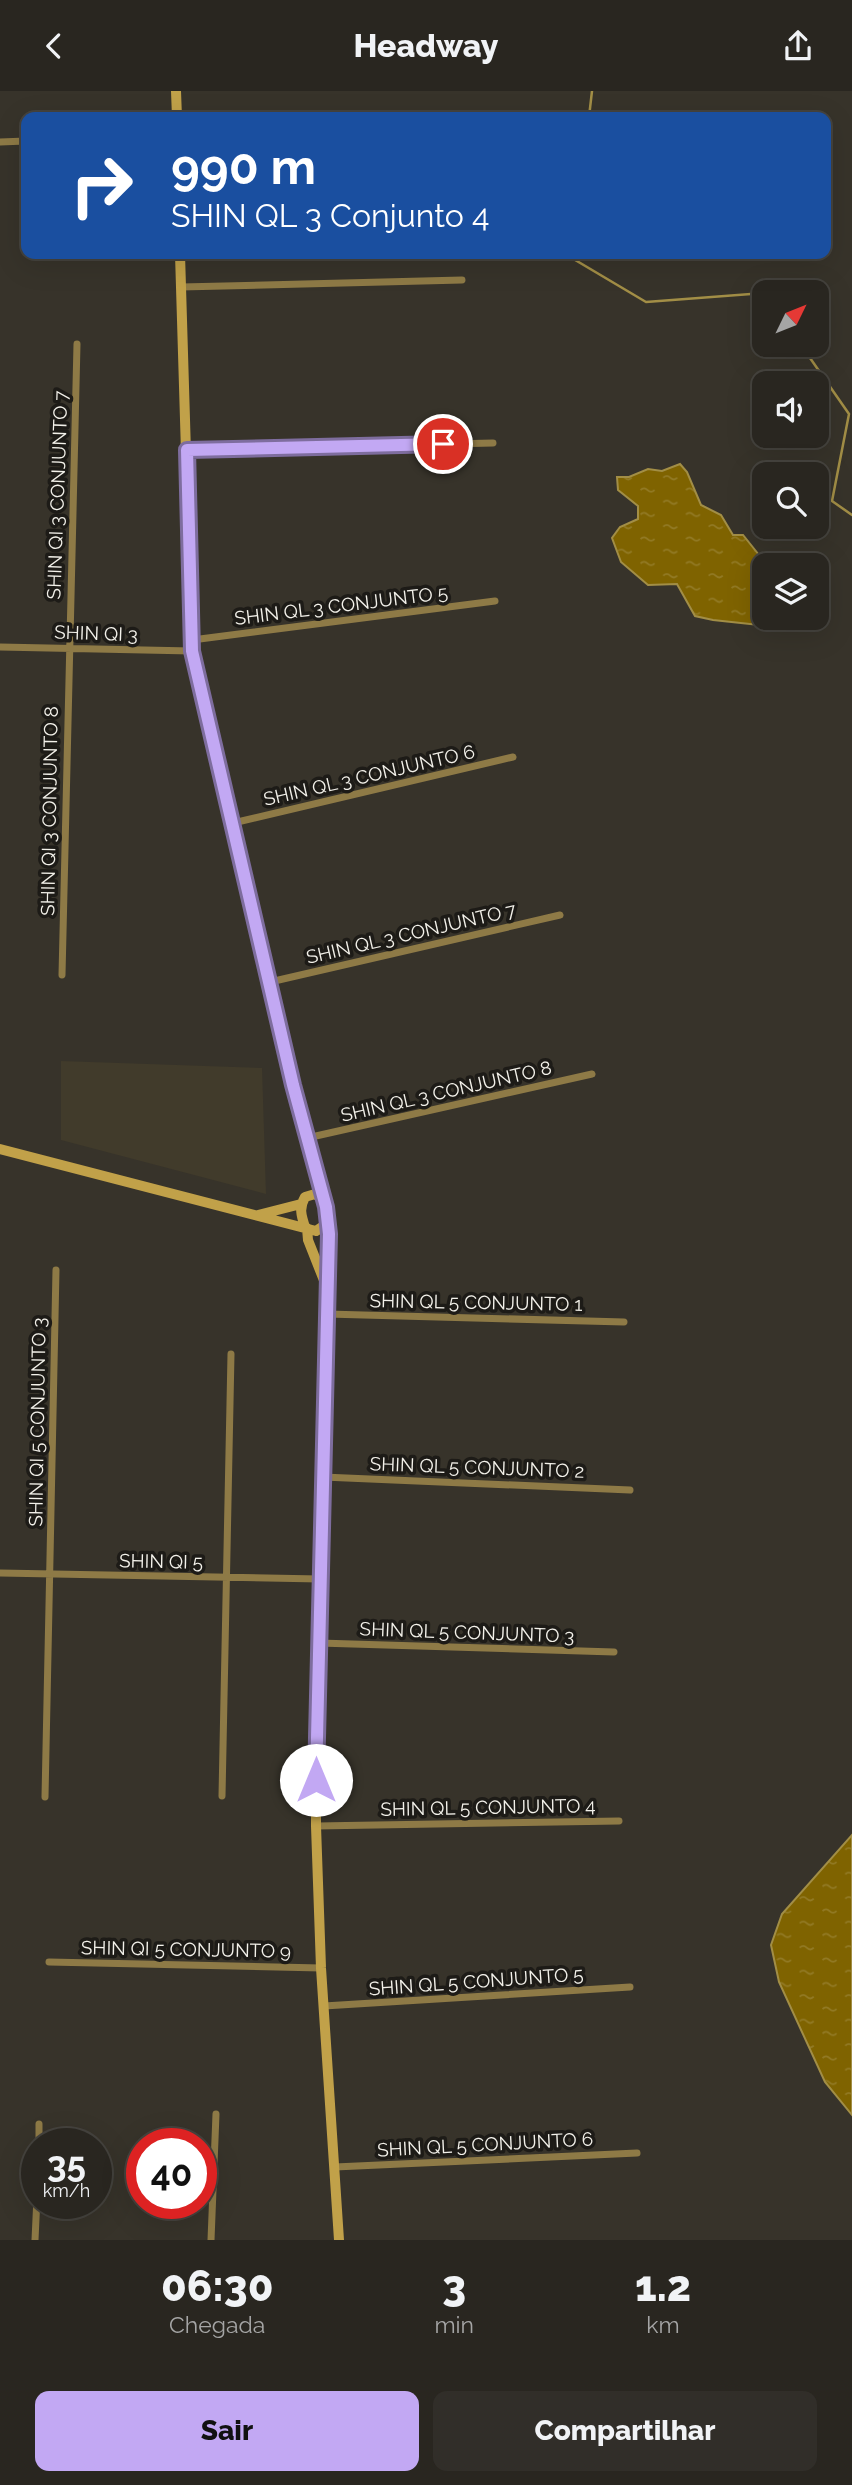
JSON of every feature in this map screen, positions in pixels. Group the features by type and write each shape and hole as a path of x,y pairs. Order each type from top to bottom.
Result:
{"street":[{"path":"176,91 177,112"},
{"path":"0,142 21,141"},
{"path":"180,259 192,645 323,1200 330,1243 316,1826 321,1968 339,2240"},
{"path":"181,287 462,280"},
{"name":"SHIN QI 3 CONJUNTO 7","path":"68,647 77,344"},
{"path":"187,450 493,443"},
{"name":"SHIN QL 3 CONJUNTO 5","path":"192,645 495,601"},
{"name":"SHIN QI 3","path":"0,647 192,645"},
{"name":"SHIN QI 3 CONJUNTO 8","path":"62,975 68,647"},
{"name":"SHIN QL 3 CONJUNTO 6","path":"233,823 513,757"},
{"name":"SHIN QL 3 CONJUNTO 7","path":"270,982 560,915"},
{"name":"SHIN QL 3 CONJUNTO 8","path":"307,1138 592,1074"},
{"path":"0,1149 258,1215 295,1227 306,1227 311,1231 321,1230 327,1219"},
{"path":"310,1152 309,1194 301,1204 300,1211 308,1240 328,1290"},
{"path":"309,1194 315,1194 323,1200"},
{"path":"258,1215 301,1204"},
{"name":"SHIN QI 5 CONJUNTO 3","path":"45,1797 56,1270"},
{"name":"SHIN QL 5 CONJUNTO 1","path":"327,1314 624,1322"},
{"path":"222,1796 231,1354"},
{"name":"SHIN QL 5 CONJUNTO 2","path":"323,1477 630,1490"},
{"name":"SHIN QI 5","path":"0,1573 320,1579"},
{"name":"SHIN QL 5 CONJUNTO 3","path":"319,1643 614,1652"},
{"name":"SHIN QL 5 CONJUNTO 4","path":"316,1826 619,1821"},
{"name":"SHIN QI 5 CONJUNTO 9","path":"49,1962 321,1968"},
{"name":"SHIN QL 5 CONJUNTO 5","path":"324,2006 630,1987"},
{"path":"211,2240 216,2113"},
{"name":"SHIN QL 5 CONJUNTO 6","path":"334,2167 637,2153"},
{"path":"35,2240 36,2219"}],"shaded area":[{"path":"61,1061 262,1068 266,1194 61,1140"}],"water":[{"path":"680,464 687,472 701,505 721,515 733,535 743,535 757,553 752,553 752,624 695,616 677,584 648,585 621,562 612,538 620,527 638,519 638,506 618,490 617,477 629,477 648,469 662,471"},
{"path":"852,1835 852,2115 825,2082 779,1982 771,1945 782,1914"}],"waterway":[{"path":"590,112 592,91"},
{"path":"573,259 646,302 752,294"},
{"path":"809,357 849,414 832,501 852,515"}],"route":[{"path":"316,1780 330,1243 326,1207 293,1085 192,651 187,450 443,444"}]}
